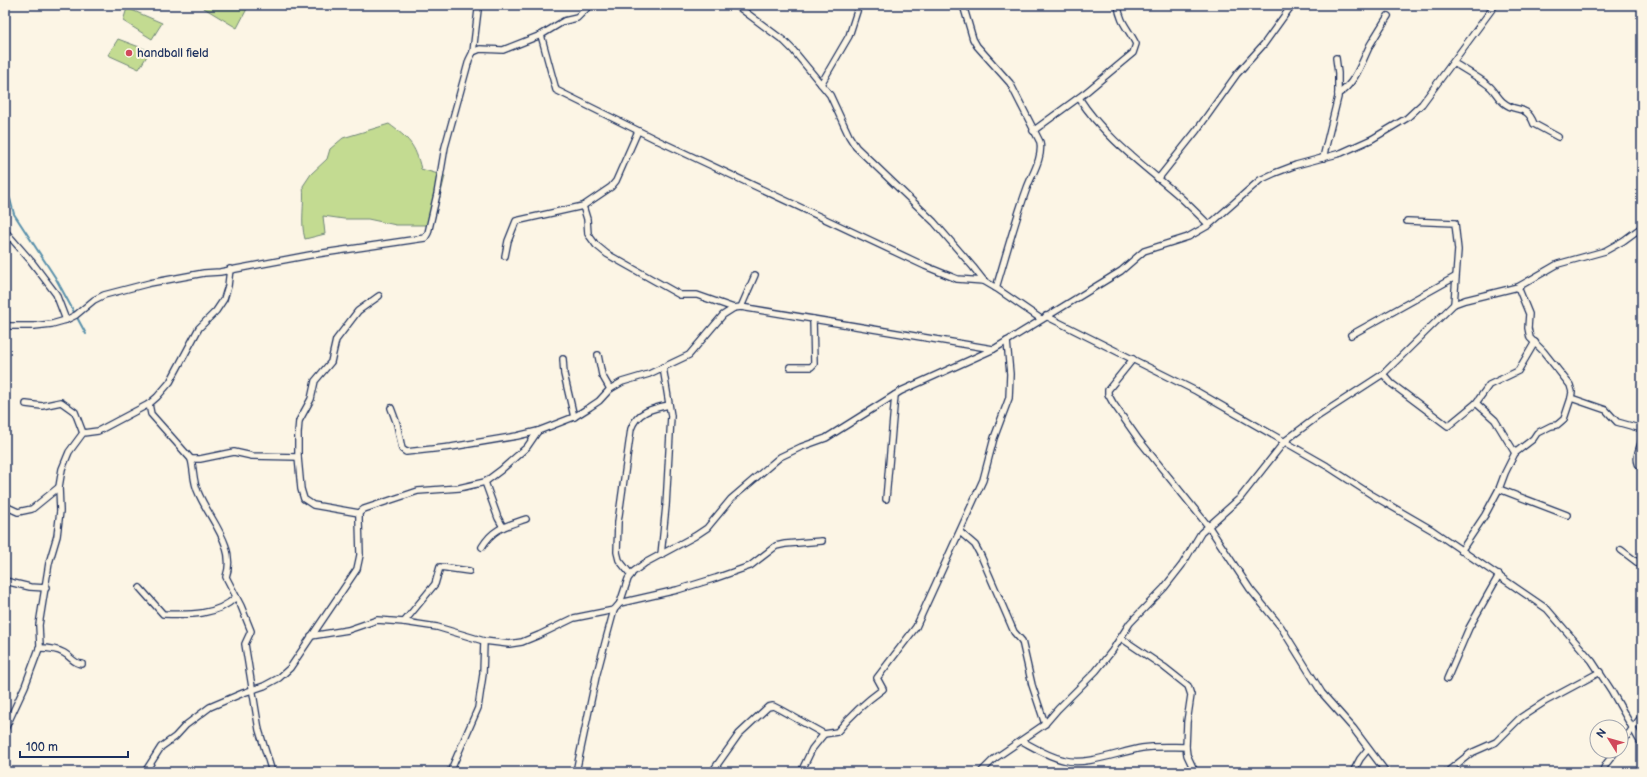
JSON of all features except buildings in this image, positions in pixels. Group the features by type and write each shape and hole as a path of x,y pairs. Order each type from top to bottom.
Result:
{"street":[{"path":"5,326 34,326 52,324 66,320 76,315 94,300 104,295 150,283 425,238 428,233 438,194 445,147 469,60 473,52 478,10 477,5"},
{"path":"473,52 480,50 503,50 541,35 564,21 577,18 590,5"},
{"path":"736,5 784,41 830,95 849,136 856,147 934,222 974,267 984,282"},
{"path":"821,84 849,36 859,5"},
{"path":"963,5 972,39 1010,83 1033,131 1040,142 1040,151 1026,188 996,288"},
{"path":"1033,131 1079,98 1133,53 1136,48 1136,44 1131,33 1120,20 1118,5"},
{"path":"1158,179 1197,130 1237,74 1264,44 1292,5"},
{"path":"576,772 596,677 614,610 620,603 628,579 645,563 696,536 707,528 730,499 780,457 801,447 826,438 895,395 994,349 1121,271 1144,251 1188,237 1209,225 1260,180 1296,165 1341,153 1372,139 1407,118 1422,104 1495,5"},
{"path":"1338,94 1343,91 1353,78 1388,16"},
{"path":"541,35 556,90 638,131 925,266 958,279 984,282 996,288 1044,318 1133,359 1196,391 1285,441 1352,481 1406,516 1432,530 1547,609 1600,672 1642,745"},
{"path":"1323,158 1338,94 1336,58"},
{"path":"1454,62 1490,86 1502,101 1511,107 1525,111 1531,115 1534,124 1558,137"},
{"path":"1079,98 1091,117 1129,154 1209,225"},
{"path":"505,256 508,241 516,222 583,206 611,187 616,181 638,131"},
{"path":"583,206 587,219 588,234 596,245 607,254 680,295 697,295 734,308 813,319 994,349"},
{"path":"1407,221 1455,224 1458,250 1454,304"},
{"path":"981,772 994,759 1045,724 1096,671 1121,638 1130,623 1164,588 1182,565 1201,533 1240,498 1285,441 1317,417 1384,374 1454,304 1464,300 1482,297 1518,287 1558,264 1605,251 1623,241 1642,227"},
{"path":"5,232 56,294 66,320"},
{"path":"5,729 25,686 39,648 39,625 49,563 57,536 60,511 59,487 62,469 69,452 83,434 98,431 149,404 170,382 199,328 216,311 224,299 228,286 230,269"},
{"path":"741,308 755,275"},
{"path":"1351,335 1455,277"},
{"path":"1461,551 1474,534 1499,489 1515,452 1533,439 1537,433 1551,426 1557,425 1564,419 1571,398 1572,392 1570,385 1543,351 1530,338 1528,328 1529,314 1518,287"},
{"path":"360,513 313,505 304,499 301,489 298,456 299,421 311,400 315,380 331,362 336,340 343,329 358,311 379,296"},
{"path":"391,408 397,424 402,449 406,452 451,447 538,431 574,417 599,400 610,389 622,382 663,367 689,355 723,315 734,308"},
{"path":"790,367 811,367 814,364 813,319"},
{"path":"712,772 739,734 768,707 773,706 824,734 837,732 865,701 883,689 877,678 916,627 983,480 994,438 1009,398 1010,374 1007,341"},
{"path":"1384,374 1392,384 1448,426 1476,403 1489,385 1518,371 1535,342"},
{"path":"598,355 602,375 610,389"},
{"path":"563,359 564,374 574,417"},
{"path":"1133,359 1109,388 1108,394 1139,440 1209,527 1250,589 1280,627 1322,693 1353,728 1386,772"},
{"path":"662,555 671,435 671,416 663,367"},
{"path":"886,499 895,395"},
{"path":"1571,398 1606,410 1617,422 1642,429"},
{"path":"26,404 42,406 61,402 75,412 83,434"},
{"path":"1476,403 1495,420 1515,452"},
{"path":"149,404 151,414 191,459 197,492 221,534 228,557 229,569 226,577 251,631 245,644 260,730 272,772"},
{"path":"631,575 619,560 617,552 618,522 631,429 633,423 648,410 669,405"},
{"path":"145,772 161,747 175,737 192,720 210,707 279,678 290,668 357,569 360,555 360,513 364,509 418,491 459,488 485,482 501,470 526,447 538,431"},
{"path":"1642,440 1636,456 1638,466 1642,469"},
{"path":"191,459 200,459 234,452 252,456 298,456"},
{"path":"485,482 498,518 504,527"},
{"path":"5,506 18,512 32,509 59,487"},
{"path":"1499,489 1559,513 1567,514"},
{"path":"482,547 487,538 494,531 526,519"},
{"path":"960,532 975,545 1014,632 1022,641 1032,685 1045,724"},
{"path":"620,603 677,590 750,566 776,546 822,541"},
{"path":"1621,550 1642,566"},
{"path":"404,622 435,584 440,567 469,571"},
{"path":"1447,680 1469,628 1499,575"},
{"path":"5,581 30,587 46,588"},
{"path":"140,588 163,614 198,614 228,606 236,597"},
{"path":"311,636 348,630 377,620 437,627 484,641 509,644 522,642 574,618 614,610"},
{"path":"1121,638 1164,667 1188,686 1191,695 1187,722 1186,747 1187,755 1195,772"},
{"path":"450,772 478,708 483,674 484,641"},
{"path":"39,648 63,652 76,664 82,664"},
{"path":"1447,772 1471,753 1496,742 1520,718 1600,672"},
{"path":"1629,732 1642,716"},
{"path":"801,772 812,749 824,734"},
{"path":"1022,741 1063,760 1078,762 1106,758 1122,752 1144,748 1186,747"},
{"path":"1353,772 1360,759 1368,749"},
{"path":"1602,772 1610,759"}],"green space":[{"path":"199,5 249,5 237,28"},
{"name":"handball field","path":"127,8 162,23 152,39 123,21"},
{"name":"handball field","path":"118,39 150,51 139,69 108,55"},
{"path":"389,124 402,134 414,148 421,169 445,176 433,225 396,225 368,219 344,219 323,216 325,234 305,239 303,226 303,186 311,174 327,159 330,149 343,138"}],"waterway":[{"path":"5,191 10,199 14,214 55,277 86,334"}],"place":[{"name":"handball field","path":"129,53"}]}
